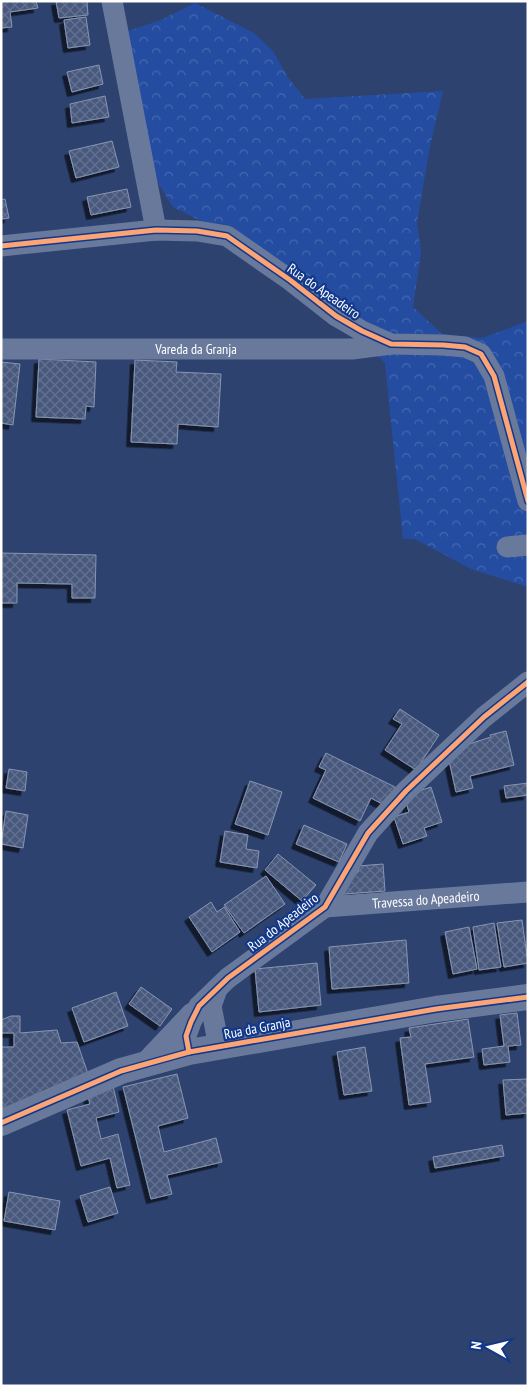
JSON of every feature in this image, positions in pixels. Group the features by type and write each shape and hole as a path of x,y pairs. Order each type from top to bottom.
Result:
{"street":[{"path":"112,1 156,230"},
{"name":"Rua do Apeadeiro","path":"1,246 156,230 197,230 228,236 290,280 336,316 362,331 391,344 450,345 465,347 481,354 494,376 528,502"},
{"name":"Vareda da Granja","path":"1,348 352,349 391,344"},
{"name":"Rua do Apeadeiro","path":"189,1052 186,1036 199,1006 228,978 325,907 368,833 399,798 484,717 528,682"},
{"name":"Travessa do Apeadeiro","path":"325,907 528,892"},
{"path":"216,989 212,1006 220,1047"},
{"name":"Rua da Granja","path":"1,1123 121,1071 189,1052 436,1009 528,997"},
{"path":"142,1066 199,1006"}],"green space":[{"path":"195,3 254,33 273,51 287,76 305,99 443,91 429,151 417,223 421,252 413,307 442,334 482,338 528,321 528,587 471,569 415,539 403,539 385,363 320,300 219,230 173,207 151,171 128,31 161,20"}],"building":[{"path":"1,1 36,1 38,8 10,12 12,27 1,28"},
{"path":"56,1 87,1 88,15 59,18"},
{"path":"86,17 90,45 68,48 64,20"},
{"path":"99,65 103,84 72,92 67,72"},
{"path":"105,96 109,117 72,123 70,104"},
{"path":"112,141 119,167 76,178 69,151"},
{"path":"127,189 131,207 91,215 87,197"},
{"path":"5,199 9,218 1,219 1,200"},
{"path":"39,359 96,362 94,407 86,406 85,419 36,417"},
{"path":"135,360 177,362 176,372 221,374 218,427 178,424 177,444 131,442"},
{"path":"1,362 20,364 13,425 1,423"},
{"path":"1,553 96,555 95,598 72,598 72,584 17,583 17,603 1,603"},
{"path":"400,709 439,735 416,770 385,750 402,724 393,719"},
{"path":"506,731 514,765 470,776 473,788 456,792 447,751"},
{"path":"326,753 395,787 386,806 371,798 360,821 313,798 326,770 319,767"},
{"path":"9,769 27,772 25,791 6,788"},
{"path":"250,781 282,792 268,835 235,824"},
{"path":"528,783 528,795 506,798 504,786"},
{"path":"431,787 442,822 424,828 427,836 403,844 394,817 409,812 404,796"},
{"path":"6,811 28,815 23,848 1,844"},
{"path":"304,825 347,844 339,862 296,844"},
{"path":"225,831 248,835 246,849 259,851 257,868 220,862"},
{"path":"278,854 316,885 302,901 265,870"},
{"path":"383,864 385,891 344,894 344,874 358,872 358,866"},
{"path":"266,876 285,904 244,933 224,905"},
{"path":"211,902 217,912 224,907 240,932 212,952 189,917"},
{"path":"522,920 528,963 504,967 497,923"},
{"path":"494,923 501,967 479,970 473,927"},
{"path":"469,927 477,969 453,974 445,932"},
{"path":"406,940 409,983 332,989 329,947"},
{"path":"317,963 321,1005 259,1012 255,969"},
{"path":"141,987 172,1009 160,1026 129,1004"},
{"path":"116,992 128,1026 84,1042 72,1008"},
{"path":"517,1013 521,1045 508,1046 510,1062 484,1065 482,1049 504,1046 500,1015"},
{"path":"11,1016 20,1016 20,1033 57,1030 61,1043 77,1042 87,1071 87,1079 1,1109 1,1047 14,1047 14,1033 1,1033 1,1020"},
{"path":"468,1019 474,1057 425,1064 431,1102 409,1105 400,1038 411,1037 409,1028"},
{"path":"365,1047 372,1091 344,1095 337,1052"},
{"path":"177,1074 188,1118 158,1126 164,1152 216,1138 222,1162 167,1175 172,1194 151,1199 123,1087"},
{"path":"527,1079 528,1113 506,1115 503,1080"},
{"path":"113,1086 119,1112 96,1118 101,1139 118,1134 130,1185 117,1188 110,1158 81,1166 67,1110 90,1104 87,1092"},
{"path":"502,1145 504,1156 435,1168 433,1157"},
{"path":"110,1187 118,1213 88,1222 80,1196"},
{"path":"9,1192 60,1201 55,1230 4,1221"}],"cycle path":[{"path":"1,246 156,230 197,231 227,236 290,280 336,316 362,331 391,344 465,347 481,354 494,376 528,501"},
{"path":"189,1052 186,1036 199,1006 228,978 325,907 368,833 406,791 484,717 528,682"},
{"path":"1,1123 121,1071 189,1052 436,1009 528,997"}]}
